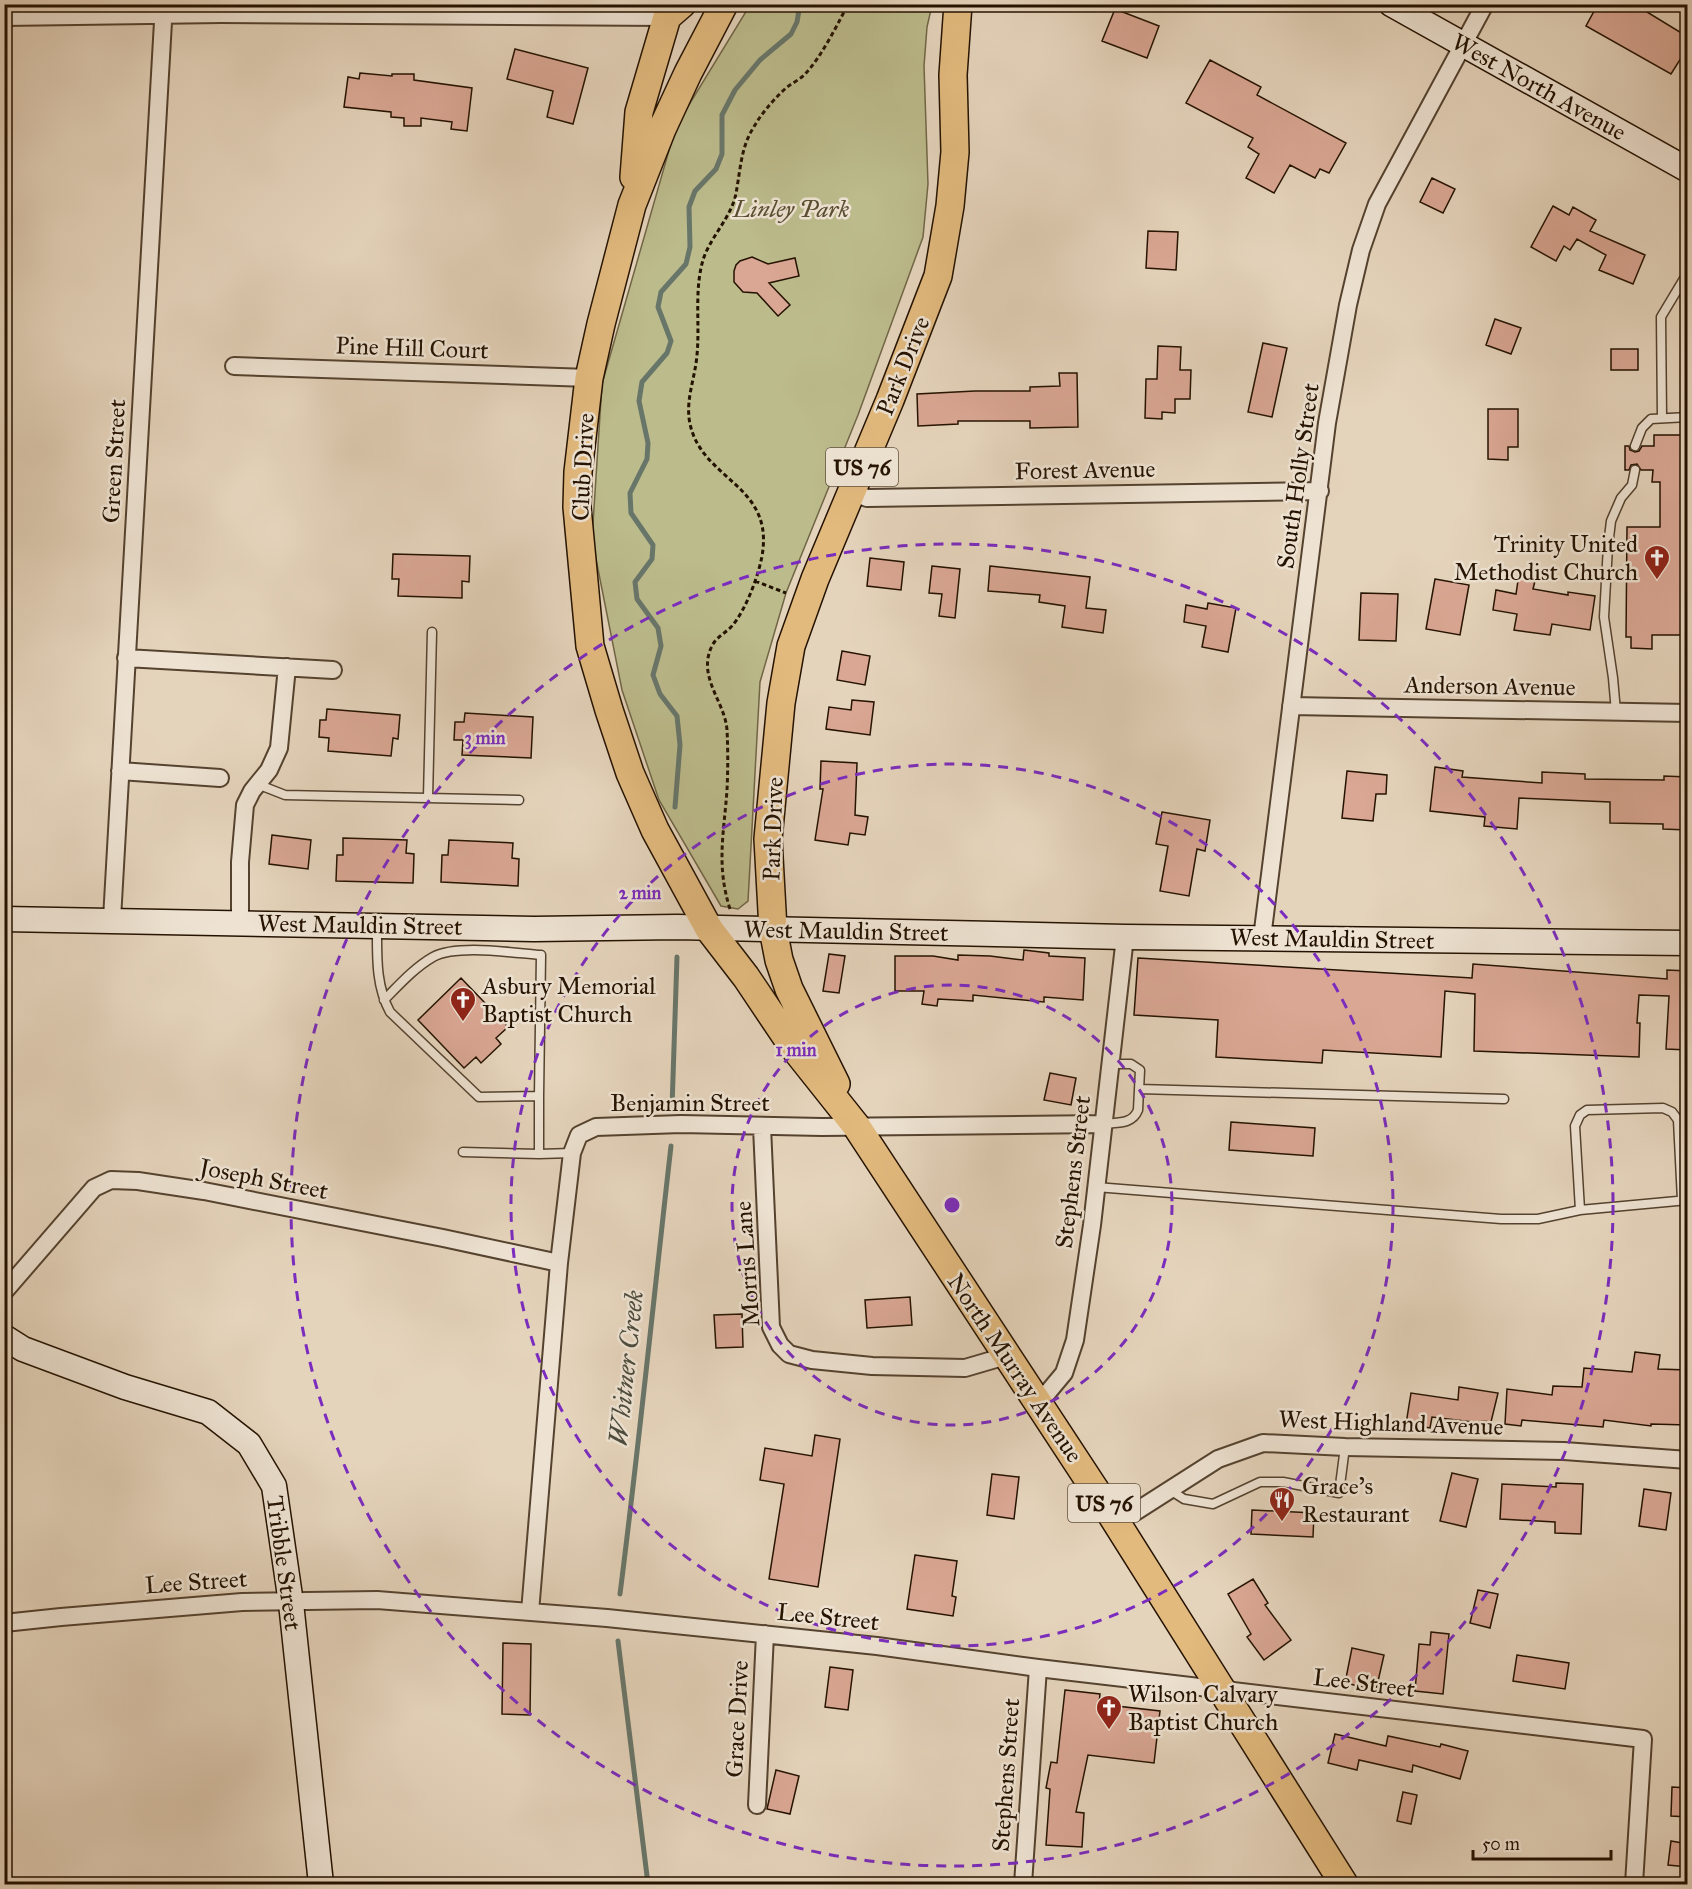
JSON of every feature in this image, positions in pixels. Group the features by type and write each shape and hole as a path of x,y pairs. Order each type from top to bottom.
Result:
{"main road":[{"name":"Club Drive","path":"710,929 655,830 630,773 590,646 577,507 578,472 589,378 632,205 662,129 724,4"},
{"name":"Park Drive","path":"772,929 768,839 781,703 791,646 815,579 938,276 950,206 955,152 953,75 958,4"},
{"path":"632,205 639,112 674,11"},
{"name":"North Murray Avenue","path":"710,929 746,976 791,1044 856,1127 1006,1356 1039,1402 1344,1884"},
{"name":"North Murray Avenue","path":"772,929 789,989 856,1127"}],"street":[{"name":"West North Avenue","path":"1391,4 1688,170"},
{"name":"South Holly Street","path":"1262,938 1327,423 1348,305 1361,250 1377,204 1485,4"},
{"path":"4,17 163,10 674,11"},
{"name":"Green Street","path":"112,920 163,10"},
{"name":"Pine Hill Court","path":"234,366 589,378"},
{"name":"Forest Avenue","path":"852,492 867,498 1320,491"},
{"path":"126,658 333,670"},
{"path":"240,922 240,862 245,805 252,791 269,770 279,748 287,668"},
{"name":"Anderson Avenue","path":"1291,706 1688,713"},
{"path":"120,771 220,778"},
{"name":"West Mauldin Street","path":"4,919 534,929 677,927 1125,937 1688,943"},
{"name":"Stephens Street","path":"1039,1402 1064,1373 1075,1340 1096,1187 1125,937"},
{"name":"Benjamin Street","path":"530,1612 559,1263 572,1153 579,1135 596,1127 681,1124 856,1127 1103,1124"},
{"name":"Morris Lane","path":"762,1127 771,1327 780,1346 789,1354 812,1360 872,1366 965,1368 1006,1356"},
{"name":"Joseph Street","path":"4,1292 94,1188 111,1180 138,1181 204,1191 559,1263"},
{"name":"Tribble Street","path":"4,1337 22,1348 115,1383 208,1412 249,1444 274,1486 291,1603 321,1884"},
{"name":"West Highland Avenue","path":"1111,1514 1135,1512 1218,1459 1263,1443 1564,1451 1688,1460"},
{"name":"Lee Street","path":"4,1623 242,1602 377,1600 530,1612 877,1646 1224,1691 1643,1739 1634,1884"},
{"name":"Grace Drive","path":"757,1805 765,1634"},
{"name":"Stephens Street","path":"1023,1884 1038,1668"}],"lane":[{"path":"1662,418 1661,317 1688,272"},
{"path":"1635,446 1642,428 1651,419 1688,417"},
{"path":"1616,712 1604,617 1608,546 1611,521 1622,498 1632,485 1635,470"},
{"path":"428,798 432,632"},
{"path":"257,784 285,795 519,800"},
{"path":"377,926 379,977 384,1000 390,1012 479,1097 539,1096"},
{"path":"384,1000 406,977 434,957 459,951 541,955 539,1154"},
{"path":"1103,1124 1130,1121 1136,1116 1138,1110 1140,1071 1136,1066 1110,1064"},
{"path":"1139,1089 1504,1099"},
{"path":"1096,1187 1501,1219 1538,1219 1580,1210 1685,1200 1678,1120 1672,1112 1663,1108 1587,1110 1580,1115 1575,1126 1580,1210"},
{"path":"463,1152 572,1153"},
{"path":"1170,1490 1184,1499 1213,1504 1260,1482 1283,1482 1339,1493 1346,1447"}],"path":[{"path":"737,929 727,899 721,856 727,789 727,727 711,688 707,665 710,648 720,634 731,627 742,610 755,581 763,548 759,517 752,500 706,457 690,425 688,402 697,356 698,291 705,255 733,204 739,169 749,134 766,108 806,73 848,4"},
{"path":"755,581 786,593"}],"green space":[{"name":"Linley Park","path":"750,5 932,5 927,27 924,66 928,184 923,237 858,415 786,593 760,682 748,901 738,909 721,906 659,800 622,690 592,539 602,384 676,126"}],"building":[{"path":"1598,4 1634,4 1688,37 1688,47 1671,74 1586,26"},
{"path":"1115,9 1159,26 1147,58 1102,41"},
{"path":"515,49 588,68 573,124 547,117 553,91 507,79"},
{"path":"1210,60 1261,87 1257,95 1346,143 1329,173 1320,169 1315,178 1290,165 1274,193 1246,178 1259,154 1248,147 1253,138 1186,103"},
{"path":"360,73 392,76 392,74 414,74 414,80 472,88 467,131 451,129 452,122 421,118 421,126 404,126 404,118 391,117 391,112 344,107 348,77 359,79"},
{"path":"1432,178 1455,189 1443,213 1420,202"},
{"path":"1553,206 1569,215 1573,207 1596,220 1590,231 1645,255 1633,284 1599,270 1606,255 1577,239 1570,250 1564,246 1556,261 1531,247"},
{"path":"1148,231 1178,232 1176,270 1146,268"},
{"path":"752,257 768,264 795,258 799,276 769,283 790,305 778,316 757,293 743,292 734,282 736,265"},
{"path":"1495,319 1521,328 1511,354 1486,345"},
{"path":"1263,343 1287,348 1272,417 1248,412"},
{"path":"1158,346 1181,347 1180,370 1191,370 1190,399 1175,399 1175,413 1162,412 1162,419 1145,418 1146,379 1157,379"},
{"path":"1611,349 1638,349 1638,370 1611,370"},
{"path":"1059,373 1077,373 1078,427 1030,428 1030,421 958,421 958,424 918,426 917,394 1030,391 1030,387 1060,386"},
{"path":"1488,409 1518,409 1518,447 1508,447 1508,460 1488,459"},
{"name":"Trinity United Methodist Church","path":"1654,435 1688,435 1688,635 1652,635 1652,649 1631,648 1631,637 1626,637 1627,527 1660,527 1660,482 1652,482 1653,470 1641,470 1637,464 1625,470 1625,446 1629,446 1630,450 1635,452 1639,451 1642,446 1654,446"},
{"path":"393,554 470,556 469,582 462,581 462,598 398,596 399,579 392,579"},
{"path":"870,558 904,562 901,590 867,586"},
{"path":"932,566 960,569 955,618 939,616 942,594 929,593"},
{"path":"990,566 1090,577 1086,608 1106,610 1103,633 1062,627 1065,606 1039,602 1040,595 988,591"},
{"path":"1519,574 1536,577 1533,589 1568,595 1568,592 1595,596 1590,630 1552,624 1550,635 1514,630 1517,614 1493,610 1496,590 1516,594"},
{"path":"1435,579 1469,585 1460,635 1426,629"},
{"path":"1361,593 1398,594 1396,641 1359,640"},
{"path":"1208,603 1236,608 1228,652 1202,647 1206,626 1184,622 1186,605 1207,609"},
{"path":"842,651 870,656 865,685 837,680"},
{"path":"852,700 874,702 870,735 826,729 829,707 851,710"},
{"path":"327,709 400,715 398,739 393,738 391,756 328,751 329,738 319,737 320,720 326,720"},
{"path":"465,713 533,717 531,758 462,755 463,740 454,740 455,722 464,722"},
{"path":"821,761 857,763 855,815 868,817 865,835 850,833 848,845 815,840 823,789 820,789"},
{"path":"1435,767 1463,771 1462,777 1542,783 1542,772 1585,774 1585,779 1664,780 1664,776 1688,777 1687,830 1663,829 1663,824 1610,823 1610,802 1519,798 1517,829 1484,826 1485,817 1430,811"},
{"path":"1347,771 1387,775 1386,794 1376,794 1373,821 1342,818"},
{"path":"1162,812 1210,820 1205,851 1197,849 1189,896 1160,891 1168,846 1156,844"},
{"path":"272,835 311,840 308,869 269,864"},
{"path":"343,838 407,840 406,853 414,854 413,883 336,881 337,855 343,855"},
{"path":"449,840 513,843 512,858 519,859 518,886 441,882 442,855 448,855"},
{"path":"1024,950 1049,953 1049,956 1085,958 1083,1000 1044,997 1044,1002 973,995 973,1001 938,999 937,1006 922,1004 924,991 895,991 895,956 933,956 958,960 958,955 990,956 1023,960"},
{"path":"829,954 845,956 839,993 823,991"},
{"path":"1138,958 1472,978 1473,964 1667,979 1667,970 1688,971 1688,1050 1666,1049 1669,996 1639,995 1637,1023 1640,1023 1639,1057 1474,1051 1475,994 1445,991 1441,1057 1323,1050 1322,1063 1216,1057 1218,1020 1134,1015"},
{"name":"Asbury Memorial Baptist Church","path":"461,978 508,1027 496,1038 501,1044 481,1063 476,1057 464,1068 418,1020"},
{"path":"1050,1073 1076,1078 1071,1105 1044,1100"},
{"path":"1231,1122 1315,1128 1313,1156 1229,1150"},
{"path":"910,1297 912,1325 867,1328 865,1300"},
{"path":"742,1314 743,1347 716,1348 714,1315"},
{"path":"1635,1352 1660,1355 1658,1369 1688,1370 1688,1425 1651,1424 1651,1426 1604,1420 1603,1427 1522,1420 1521,1426 1505,1424 1507,1389 1552,1395 1553,1386 1582,1387 1584,1368 1632,1372"},
{"path":"1459,1387 1498,1393 1491,1422 1482,1421 1481,1423 1432,1417 1430,1428 1406,1424 1411,1393 1458,1400"},
{"path":"815,1435 840,1439 818,1587 769,1579 784,1484 760,1480 765,1448 812,1456"},
{"path":"1452,1473 1478,1479 1466,1527 1440,1521"},
{"path":"992,1474 1019,1477 1014,1519 987,1515"},
{"path":"1556,1483 1583,1484 1581,1534 1555,1533 1555,1522 1500,1519 1502,1484 1556,1487"},
{"path":"1644,1489 1671,1493 1666,1530 1639,1526"},
{"name":"Grace's Restaurant","path":"1252,1510 1314,1513 1313,1537 1251,1534"},
{"path":"915,1555 957,1561 952,1596 956,1597 953,1616 907,1609"},
{"path":"1253,1579 1268,1603 1265,1605 1291,1640 1264,1660 1247,1637 1251,1634 1228,1594"},
{"path":"1478,1590 1498,1594 1490,1628 1470,1623"},
{"path":"1431,1632 1449,1634 1443,1694 1415,1691 1419,1644 1430,1645"},
{"path":"503,1643 531,1644 530,1715 502,1714"},
{"path":"1352,1648 1384,1655 1376,1690 1345,1683"},
{"path":"1517,1655 1569,1663 1565,1689 1513,1681"},
{"path":"830,1667 853,1670 848,1710 825,1707"},
{"name":"Wilson Calvary Baptist Church","path":"1065,1690 1100,1694 1099,1704 1160,1711 1154,1763 1088,1755 1076,1812 1084,1813 1082,1847 1046,1845 1050,1789 1046,1788 1051,1762 1057,1763"},
{"path":"1335,1734 1386,1746 1388,1736 1440,1747 1441,1744 1468,1751 1460,1779 1413,1765 1412,1772 1359,1760 1357,1770 1328,1763"},
{"path":"776,1770 799,1776 790,1814 767,1809"},
{"path":"1672,1787 1688,1788 1688,1817 1671,1816"},
{"path":"1403,1792 1417,1795 1411,1824 1397,1821"},
{"path":"1671,1841 1688,1844 1688,1867 1668,1865"}],"waterway":[{"name":"Whitner Creek","path":"675,807 680,745 677,716 660,694 653,675 661,646 658,628 637,599 635,582 652,559 653,545 631,513 630,493 647,459 648,443 639,401 642,382 667,353 671,341 658,307 661,292 686,264 690,247 689,207 695,191 716,169 722,154 722,115 735,90 760,60 791,34 797,22 800,4"},
{"name":"Whitner Creek","path":"672,1108 677,957"},
{"name":"Whitner Creek","path":"620,1594 671,1146"},
{"name":"Whitner Creek","path":"618,1641 648,1884"}],"place":[{"name":"Trinity United Methodist Church","path":"1657,581"},
{"name":"Asbury Memorial Baptist Church","path":"463,1023"},
{"name":"Grace's Restaurant","path":"1282,1523"},
{"name":"Wilson Calvary Baptist Church","path":"1109,1731"}]}
